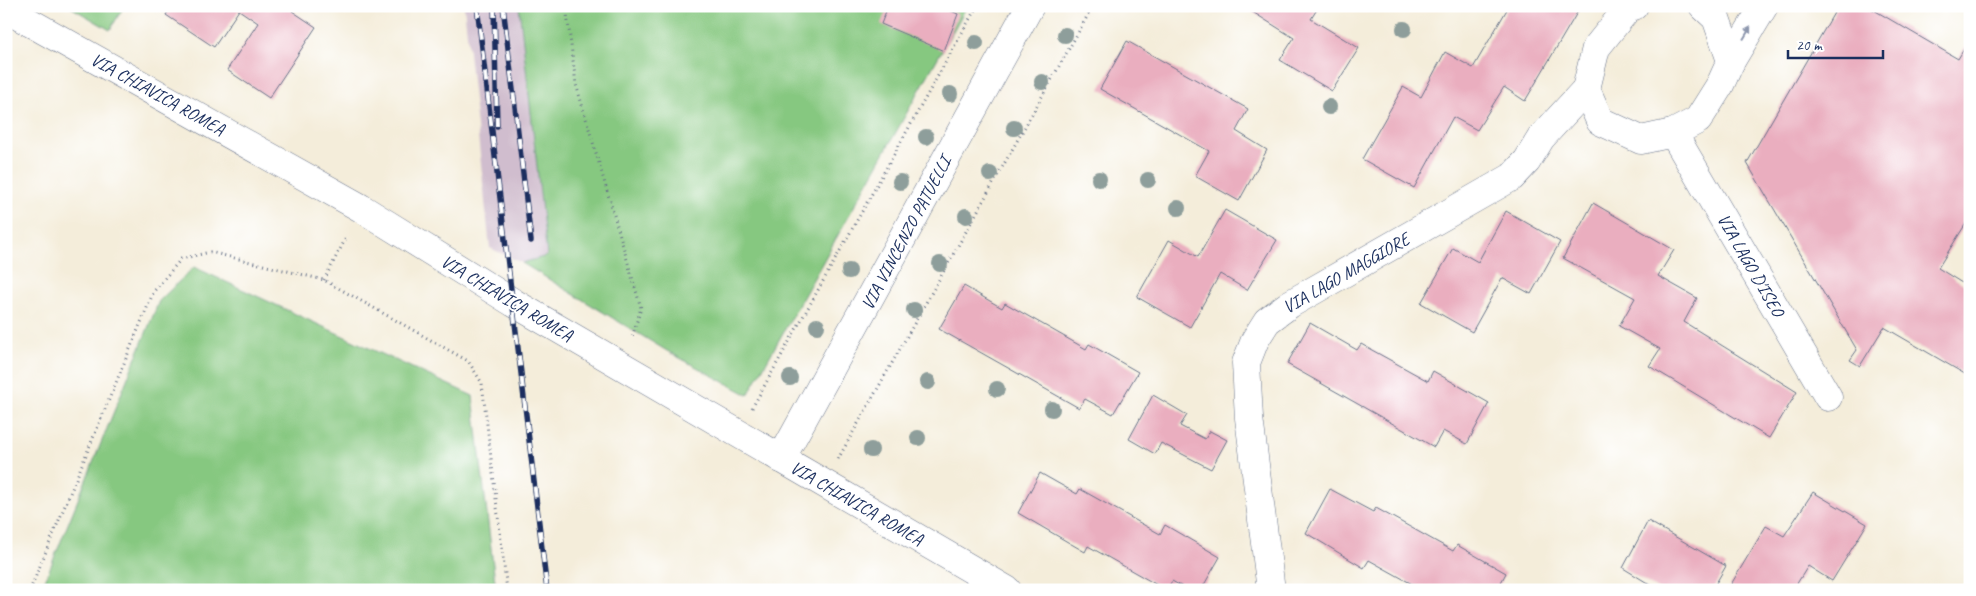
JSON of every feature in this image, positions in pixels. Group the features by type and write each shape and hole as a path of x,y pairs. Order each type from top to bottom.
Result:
{"street":[{"name":"VIA VINCENZO PATUELLI","path":"781,459 1030,6"},
{"path":"1634,6 1628,8 1596,48 1586,89 1600,121 1641,140 1673,133 1698,120 1720,85 1731,60 1764,6"},
{"path":"1703,6 1716,18 1731,60"},
{"name":"VIA CHIAVICA ROMEA","path":"6,9 361,208 619,365 1007,590"},
{"name":"VIA LAGO MAGGIORE","path":"1271,590 1249,418 1246,363 1254,340 1267,321 1290,304 1512,177 1527,161 1541,138 1586,89"},
{"name":"VIA LAGO D'ISEO","path":"1673,133 1828,397"}],"path":[{"path":"566,6 576,84 641,308 630,343 619,365"},
{"path":"751,411 977,6"},
{"path":"837,460 1093,6"},
{"path":"324,280 361,208"},
{"path":"30,590 154,291 181,259 210,252 324,280 468,361 482,383 507,590"}],"shaded area":[{"path":"464,6 519,6 547,257 522,263 490,248"}],"green space":[{"path":"69,6 124,6 110,30"},
{"path":"519,6 967,6 748,395 667,351 522,263 547,256"},
{"path":"194,267 473,396 496,590 41,590 159,301"}],"building":[{"path":"171,6 295,6 292,11 316,27 269,98 227,70 258,23 239,10 214,47 166,15"},
{"path":"888,6 940,6 958,14 944,51 881,24"},
{"path":"1243,6 1319,6 1311,19 1359,48 1332,91 1280,60 1294,38"},
{"path":"1509,6 1581,6 1525,101 1504,87 1477,130 1453,117 1414,188 1362,159 1403,87 1421,97 1445,52 1473,68"},
{"path":"1838,6 1867,6 1958,59 1970,39 1970,217 1938,268 1970,288 1970,377 1884,327 1860,366 1850,360 1857,350 1747,163"},
{"path":"1127,41 1248,109 1236,131 1267,150 1239,201 1195,176 1209,151 1100,89"},
{"path":"1593,203 1674,250 1658,276 1697,298 1684,322 1797,392 1769,438 1649,366 1660,349 1619,326 1635,298 1563,258"},
{"path":"1225,210 1277,240 1247,290 1220,274 1190,327 1137,297 1169,240 1198,257"},
{"path":"1506,211 1560,242 1531,294 1502,278 1472,332 1421,303 1453,248 1478,262"},
{"path":"964,286 1002,308 1005,303 1086,349 1089,344 1138,372 1113,414 1085,399 1079,408 939,329"},
{"path":"1310,323 1357,350 1361,344 1428,381 1433,371 1489,403 1467,444 1443,431 1434,447 1287,364"},
{"path":"1153,395 1187,415 1180,426 1205,439 1210,431 1227,440 1211,469 1161,443 1155,454 1129,439"},
{"path":"1040,473 1077,494 1080,489 1160,534 1165,525 1220,557 1201,590 1188,590 1172,581 1166,590 1088,546 1085,552 1018,513"},
{"path":"1330,489 1373,512 1376,508 1453,551 1457,545 1506,573 1497,590 1423,590 1369,560 1364,568 1306,533"},
{"path":"1813,492 1867,524 1832,581 1808,566 1793,590 1736,590 1730,586 1766,526 1784,536"},
{"path":"1648,521 1726,566 1712,590 1659,590 1623,568"}],"railway":[{"path":"477,6 547,590"},
{"path":"494,6 497,126"},
{"path":"503,6 531,241"}]}
